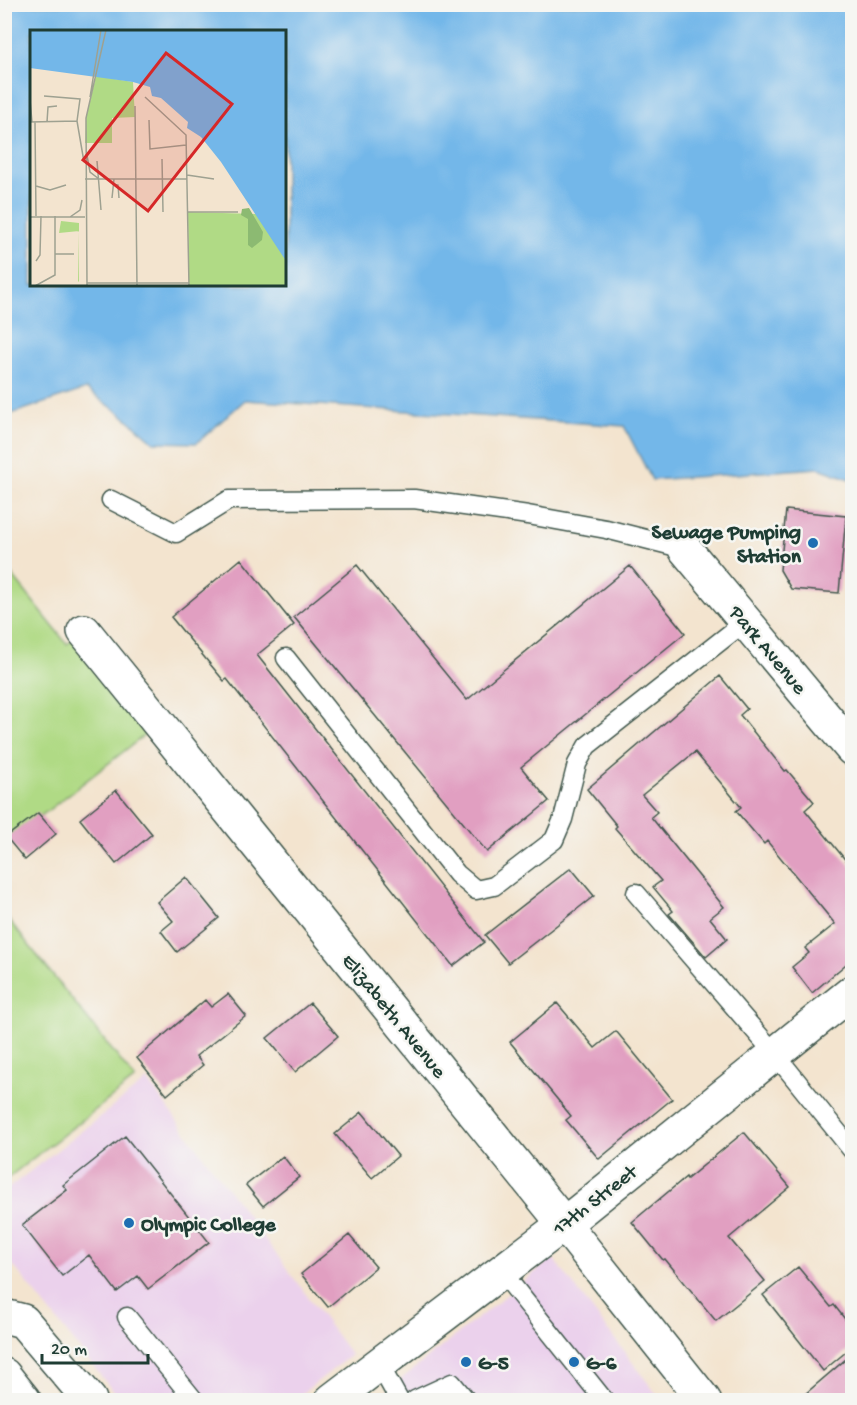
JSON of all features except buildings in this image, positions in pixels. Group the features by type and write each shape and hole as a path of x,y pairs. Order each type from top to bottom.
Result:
{"street":[{"name":"Park Avenue","path":"685,549 852,748"},
{"name":"Elizabeth Avenue","path":"84,632 564,1224 704,1401"},
{"name":"17th Street","path":"332,1401 564,1224 852,992"},
{"path":"4,1316 23,1321 90,1401"},
{"path":"4,1375 24,1401"}],"lane":[{"path":"111,500 176,533 229,500 414,499 606,529 685,549"},
{"path":"286,658 458,874 476,890 494,886 554,840 563,819 577,764 587,746 746,621"},
{"path":"636,893 775,1054 852,1150"},
{"path":"501,1271 604,1401"},
{"path":"127,1317 194,1401"},
{"path":"379,1364 399,1401"},
{"path":"415,1401 452,1383 466,1401"}],"shaded area":[{"name":"Olympic College","path":"147,1080 351,1355 294,1400 120,1400 5,1255 5,1191"},
{"path":"553,1258 661,1400 375,1400"}],"green space":[{"path":"4,565 67,644 84,631 159,724 5,844"},
{"path":"5,915 135,1079 5,1180"}],"water":[{"path":"4,5 852,5 852,480 819,468 652,480 624,426 245,400 197,443 154,442 125,417 86,389 5,416"}],"place":[{"name":"Sewage Pumping Station","path":"813,543"},
{"name":"Olympic College","path":"129,1223"},
{"name":"G-5","path":"466,1362"},
{"name":"G-6","path":"574,1362"}]}
